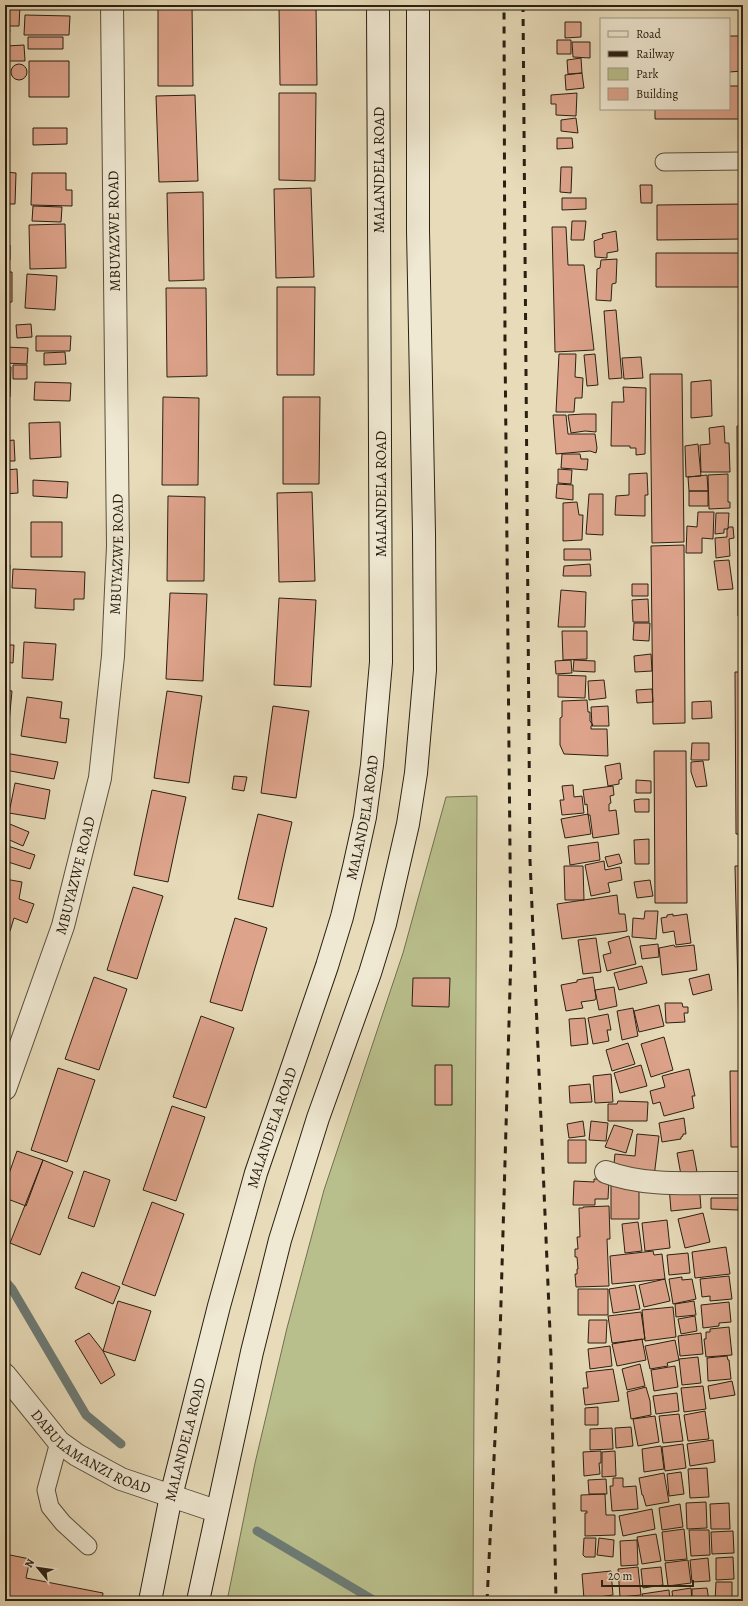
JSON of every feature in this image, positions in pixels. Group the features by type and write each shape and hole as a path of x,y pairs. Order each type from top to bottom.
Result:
{"main road":[{"name":"MBUYAZWE ROAD","path":"5,1089 64,926 100,778 113,656 118,546 112,5"},
{"name":"MALANDELA ROAD","path":"150,1601 170,1496 219,1306 256,1172 327,966 342,917 365,817 372,765 381,662 378,5"},
{"path":"198,1601 216,1511 252,1352 280,1240 318,1118 370,973 385,924 406,832 416,773 425,670 418,231 418,5"},
{"path":"606,1172 619,1177 667,1183 743,1183"},
{"name":"DABULAMANZI ROAD","path":"5,1375 59,1442 77,1455 121,1479 216,1511"}],"lane":[{"path":"664,162 743,161"},
{"path":"59,1442 46,1490 50,1507 63,1523 88,1546"}],"green space":[{"path":"477,796 473,1601 227,1601 255,1463 287,1328 324,1190 403,953 446,797"}],"building":[{"path":"6,5 20,5 19,26 5,26"},
{"path":"158,5 192,5 193,86 158,86"},
{"path":"279,5 316,5 317,85 280,85"},
{"path":"25,15 70,16 69,35 24,35"},
{"path":"565,22 581,22 581,37 565,38"},
{"path":"5,30 10,30 7,46 24,45 25,61 5,61"},
{"path":"730,36 743,36 743,71 730,72"},
{"path":"28,37 63,37 63,49 28,49"},
{"path":"557,40 571,40 571,54 557,54"},
{"path":"572,42 590,42 590,58 573,57"},
{"path":"581,58 582,73 568,74 567,60"},
{"path":"29,61 69,61 69,97 29,97"},
{"path":"5,63 8,63 8,91 5,91"},
{"path":"16,64 22,64 27,69 25,78 22,80 16,80 11,75 11,69"},
{"path":"582,73 584,88 566,90 565,75"},
{"path":"730,86 743,86 743,119 655,119 655,110 730,110"},
{"path":"279,93 316,93 315,181 279,180"},
{"path":"577,93 576,116 556,115 556,104 551,104 551,95"},
{"path":"195,95 198,181 159,182 156,96"},
{"path":"576,118 578,133 561,131 561,120"},
{"path":"33,128 67,128 67,144 33,145"},
{"path":"557,138 572,138 573,148 557,149"},
{"path":"561,167 572,167 571,193 560,192"},
{"path":"5,172 16,173 15,204 5,204"},
{"path":"32,173 66,173 66,190 72,190 72,206 31,205"},
{"path":"640,185 652,185 652,203 641,203"},
{"path":"311,188 314,277 276,278 274,189"},
{"path":"203,192 204,280 169,281 167,193"},
{"path":"562,198 586,198 586,209 562,210"},
{"path":"743,204 743,239 657,240 657,205"},
{"path":"33,206 62,207 61,222 32,221"},
{"path":"572,221 586,221 584,240 571,240"},
{"path":"65,224 66,268 30,269 29,225"},
{"path":"552,227 566,227 568,265 584,265 594,350 555,352"},
{"path":"616,231 618,251 607,253 607,258 595,257 594,241 603,238 602,234"},
{"path":"5,245 10,245 10,260 5,260"},
{"path":"656,253 743,253 743,287 656,287"},
{"path":"617,259 616,283 612,284 611,301 596,300 597,269 600,268 601,260"},
{"path":"5,272 12,272 12,302 5,302"},
{"path":"27,274 57,276 55,310 25,308"},
{"path":"277,287 315,287 314,375 277,375"},
{"path":"166,288 206,288 207,376 167,377"},
{"path":"616,310 622,378 609,379 604,311"},
{"path":"31,324 32,337 17,338 16,325"},
{"path":"36,336 71,336 70,351 36,351"},
{"path":"5,347 28,348 27,364 5,363"},
{"path":"65,352 66,364 44,365 44,353"},
{"path":"559,354 576,354 575,377 583,378 582,398 575,398 574,412 556,412"},
{"path":"595,354 598,385 587,386 584,355"},
{"path":"641,357 643,378 624,379 622,358"},
{"path":"13,365 27,365 27,379 13,379"},
{"path":"5,367 11,367 10,397 5,396"},
{"path":"650,374 682,374 684,542 652,543"},
{"path":"711,380 712,416 691,418 691,382"},
{"path":"35,382 71,383 70,401 34,400"},
{"path":"623,387 646,388 645,454 636,455 636,448 630,448 630,446 611,446 612,402 624,402"},
{"path":"163,397 199,398 198,485 162,485"},
{"path":"283,397 320,397 319,484 283,484"},
{"path":"596,414 596,432 585,431 571,433 568,415"},
{"path":"553,415 566,415 568,434 595,434 597,448 596,453 590,451 556,454"},
{"path":"60,422 61,457 30,459 29,423"},
{"path":"724,426 725,443 729,443 730,472 701,472 700,445 710,444 709,428"},
{"path":"737,426 743,426 743,616 738,616"},
{"path":"14,440 15,461 5,461 5,441"},
{"path":"698,444 701,476 686,477 685,446"},
{"path":"562,454 580,454 581,459 588,459 587,470 561,468"},
{"path":"17,469 18,493 5,494 5,470"},
{"path":"558,469 572,470 571,484 558,483"},
{"path":"647,473 648,495 645,495 645,516 615,515 616,496 629,495 629,474"},
{"path":"728,474 728,502 730,502 730,508 709,509 708,475"},
{"path":"707,475 708,491 689,491 688,477"},
{"path":"33,480 68,482 67,498 33,496"},
{"path":"557,484 573,485 573,500 556,498"},
{"path":"689,491 708,491 708,506 689,506"},
{"path":"312,492 315,581 279,582 277,493"},
{"path":"589,494 603,494 603,535 586,534"},
{"path":"168,496 205,497 204,581 167,581"},
{"path":"577,502 579,515 583,515 582,540 563,541 563,503"},
{"path":"698,512 714,512 713,539 702,538 702,553 686,553 687,526 697,527"},
{"path":"716,513 729,513 728,529 724,529 724,533 715,534"},
{"path":"31,522 62,522 62,557 31,557"},
{"path":"729,527 733,527 734,538 729,539 730,556 716,558 715,538 727,537 727,529"},
{"path":"684,545 685,723 653,724 651,546"},
{"path":"564,549 590,549 591,560 564,560"},
{"path":"729,560 733,589 718,590 714,561"},
{"path":"590,564 591,576 563,576 564,566"},
{"path":"5,565 10,565 9,582 5,582"},
{"path":"13,569 85,572 84,599 74,599 74,610 35,608 36,589 12,588"},
{"path":"632,584 648,584 648,596 632,596"},
{"path":"561,590 586,592 585,627 558,627"},
{"path":"170,593 207,594 203,681 166,679"},
{"path":"279,598 316,600 311,687 274,685"},
{"path":"648,599 649,622 633,622 632,600"},
{"path":"634,623 650,623 649,641 633,640"},
{"path":"562,631 587,631 587,659 563,660"},
{"path":"24,642 56,644 53,680 22,678"},
{"path":"5,645 14,645 13,663 5,662"},
{"path":"651,654 652,671 635,672 634,656"},
{"path":"571,660 572,673 556,674 555,661"},
{"path":"574,660 595,661 595,672 573,671"},
{"path":"735,672 743,672 743,834 736,834"},
{"path":"558,675 586,676 585,698 558,697"},
{"path":"604,680 606,698 589,700 588,681"},
{"path":"652,689 653,702 637,703 636,690"},
{"path":"5,690 12,691 9,723 5,722"},
{"path":"167,691 202,696 189,783 154,778"},
{"path":"27,697 62,702 60,718 69,719 66,743 21,736"},
{"path":"587,700 588,712 590,712 590,721 593,725 591,726 591,729 607,729 608,756 564,754 560,745 560,718 562,717 562,701"},
{"path":"711,701 712,718 692,719 692,702"},
{"path":"273,706 309,711 296,798 261,793"},
{"path":"608,706 609,726 592,726 591,707"},
{"path":"692,743 709,743 709,760 691,760"},
{"path":"654,751 686,751 687,903 655,903"},
{"path":"5,753 58,762 54,779 5,770"},
{"path":"703,761 707,786 696,787 691,772 691,762"},
{"path":"620,763 622,779 619,780 619,784 608,786 605,766"},
{"path":"234,776 247,777 244,791 232,789"},
{"path":"636,780 651,781 651,793 636,793"},
{"path":"15,783 50,790 45,819 9,813"},
{"path":"5,784 8,790 5,799"},
{"path":"573,785 574,797 582,796 584,813 562,815 560,800 564,800 562,786"},
{"path":"613,786 614,795 610,796 611,803 609,804 609,811 616,810 619,834 593,838 590,815 588,815 587,804 585,805 583,790"},
{"path":"152,790 186,797 168,882 134,875"},
{"path":"649,799 649,812 635,812 634,800"},
{"path":"258,814 292,822 273,907 238,899"},
{"path":"588,814 591,834 565,838 561,819"},
{"path":"5,822 29,832 23,846 5,838"},
{"path":"649,839 649,864 635,864 634,840"},
{"path":"598,842 600,860 570,865 568,846"},
{"path":"5,845 35,855 30,869 5,861"},
{"path":"619,854 622,863 608,867 605,857"},
{"path":"604,861 605,870 620,867 622,880 608,883 610,892 591,896 585,865"},
{"path":"564,866 583,866 584,900 565,900"},
{"path":"735,866 743,866 743,1030 739,1030"},
{"path":"5,879 22,882 19,899 34,904 27,923 14,918 10,931 5,929"},
{"path":"650,880 653,896 637,898 634,882"},
{"path":"133,887 163,896 137,979 107,970"},
{"path":"617,895 619,914 625,914 627,931 562,939 557,904"},
{"path":"645,911 658,911 656,939 632,937 633,918 644,919"},
{"path":"673,914 673,916 687,914 691,943 676,945 674,931 663,933 661,918"},
{"path":"235,918 267,928 242,1011 210,1002"},
{"path":"629,936 636,964 607,971 603,955 611,953 608,942"},
{"path":"596,938 601,972 583,974 578,940"},
{"path":"658,944 659,957 642,959 640,946"},
{"path":"674,945 675,947 694,945 697,970 662,975 659,948"},
{"path":"642,966 647,983 619,990 614,973"},
{"path":"709,974 712,990 693,995 689,979"},
{"path":"94,977 127,989 99,1070 65,1059"},
{"path":"593,977 595,1000 581,1002 583,1008 566,1011 561,985"},
{"path":"413,978 450,978 449,1007 412,1006"},
{"path":"614,987 617,1006 599,1010 595,990"},
{"path":"665,1003 682,1003 683,1007 688,1007 688,1013 684,1013 685,1022 666,1023"},
{"path":"659,1005 664,1026 639,1032 634,1011"},
{"path":"633,1008 638,1036 622,1040 617,1011"},
{"path":"608,1014 611,1030 607,1030 609,1041 593,1044 588,1018"},
{"path":"201,1016 234,1028 206,1108 173,1097"},
{"path":"585,1018 588,1044 571,1046 569,1019"},
{"path":"664,1037 673,1070 651,1077 641,1044"},
{"path":"628,1043 635,1064 612,1071 606,1050"},
{"path":"435,1065 452,1065 452,1105 435,1105"},
{"path":"641,1065 647,1086 620,1093 614,1073"},
{"path":"58,1068 95,1080 67,1162 31,1150"},
{"path":"689,1069 695,1096 692,1096 694,1108 664,1116 660,1102 653,1104 650,1091 665,1087 662,1076"},
{"path":"730,1071 743,1071 743,1147 731,1147"},
{"path":"611,1074 613,1102 595,1103 593,1076"},
{"path":"590,1084 592,1102 570,1103 569,1086"},
{"path":"618,1101 648,1102 647,1121 608,1121 608,1104 617,1104"},
{"path":"172,1106 205,1117 176,1201 143,1190"},
{"path":"684,1118 686,1134 683,1134 681,1139 662,1142 659,1123"},
{"path":"583,1121 585,1136 569,1138 567,1124"},
{"path":"591,1121 608,1123 606,1141 589,1140"},
{"path":"614,1125 633,1130 626,1153 605,1147"},
{"path":"637,1134 659,1136 654,1177 613,1173 615,1154 635,1156"},
{"path":"568,1140 586,1140 586,1163 568,1163"},
{"path":"693,1150 697,1172 681,1175 677,1153"},
{"path":"17,1151 43,1160 26,1206 5,1198 5,1185"},
{"path":"43,1160 73,1172 40,1255 10,1243"},
{"path":"84,1171 110,1180 94,1227 68,1218"},
{"path":"594,1179 609,1179 608,1199 595,1199 595,1205 573,1205 574,1181 594,1182"},
{"path":"699,1183 701,1208 671,1211 669,1186"},
{"path":"611,1184 639,1184 639,1219 611,1219"},
{"path":"711,1198 739,1198 738,1210 711,1209"},
{"path":"152,1202 184,1214 155,1296 122,1284"},
{"path":"609,1206 610,1239 607,1239 609,1286 576,1287 575,1274 577,1274 578,1269 575,1249 578,1249 577,1237 580,1237 579,1208"},
{"path":"703,1213 710,1242 685,1248 678,1219"},
{"path":"667,1220 670,1248 645,1251 642,1223"},
{"path":"638,1222 642,1251 625,1253 622,1224"},
{"path":"726,1247 730,1274 695,1278 692,1252"},
{"path":"653,1251 654,1255 662,1254 665,1279 612,1284 610,1256"},
{"path":"688,1253 690,1273 669,1275 667,1255"},
{"path":"82,1272 120,1287 113,1304 75,1288"},
{"path":"729,1276 732,1299 710,1301 710,1296 702,1297 700,1279"},
{"path":"682,1277 682,1280 692,1279 696,1299 673,1304 669,1279"},
{"path":"665,1279 670,1301 644,1307 639,1285"},
{"path":"635,1285 640,1309 613,1313 609,1289"},
{"path":"578,1289 608,1289 608,1315 578,1315"},
{"path":"118,1301 151,1311 135,1361 103,1351"},
{"path":"694,1301 696,1315 676,1317 675,1304"},
{"path":"729,1302 731,1322 719,1323 719,1326 703,1328 701,1305"},
{"path":"673,1307 676,1337 645,1341 642,1310"},
{"path":"641,1312 645,1339 612,1343 608,1316"},
{"path":"695,1316 697,1331 681,1334 678,1319"},
{"path":"589,1320 607,1320 606,1343 588,1343"},
{"path":"729,1327 732,1355 706,1357 704,1339 706,1339 706,1332 710,1332 710,1329"},
{"path":"89,1333 103,1351 115,1375 101,1384 75,1341"},
{"path":"701,1333 703,1354 680,1356 678,1336"},
{"path":"642,1339 646,1360 617,1366 612,1344"},
{"path":"675,1340 679,1360 667,1363 668,1366 650,1369 645,1346"},
{"path":"610,1346 612,1366 590,1369 588,1349"},
{"path":"727,1356 729,1360 731,1379 708,1381 707,1358"},
{"path":"698,1357 701,1383 682,1385 679,1359"},
{"path":"640,1364 645,1386 627,1390 622,1369"},
{"path":"675,1366 678,1387 654,1391 651,1370"},
{"path":"613,1369 619,1401 585,1405 583,1388 588,1388 586,1372"},
{"path":"732,1381 735,1395 710,1399 708,1386"},
{"path":"703,1386 706,1409 684,1412 681,1388"},
{"path":"646,1387 650,1401 651,1415 631,1419 627,1392"},
{"path":"677,1393 679,1411 656,1414 653,1396"},
{"path":"598,1407 598,1425 585,1425 585,1408"},
{"path":"705,1411 709,1439 688,1441 684,1415"},
{"path":"679,1414 683,1441 663,1443 659,1416"},
{"path":"655,1416 659,1442 638,1446 633,1419"},
{"path":"631,1427 633,1446 616,1448 615,1428"},
{"path":"612,1428 613,1449 590,1450 590,1429"},
{"path":"713,1440 715,1462 690,1466 687,1444"},
{"path":"683,1444 686,1468 665,1471 662,1447"},
{"path":"661,1446 664,1469 644,1472 642,1449"},
{"path":"601,1451 601,1463 599,1463 600,1474 584,1476 583,1452"},
{"path":"615,1451 616,1476 602,1477 602,1452"},
{"path":"707,1468 709,1497 690,1498 688,1469"},
{"path":"681,1472 684,1494 669,1496 667,1474"},
{"path":"664,1473 669,1502 646,1506 642,1495 639,1478"},
{"path":"613,1478 623,1478 623,1487 636,1486 638,1509 612,1511 610,1486 613,1486"},
{"path":"606,1479 607,1494 589,1494 588,1480"},
{"path":"605,1494 606,1515 615,1515 615,1535 585,1536 585,1513 587,1513 587,1511 581,1511 581,1495"},
{"path":"706,1502 707,1528 687,1529 686,1503"},
{"path":"729,1503 730,1529 711,1529 710,1504"},
{"path":"680,1504 683,1527 662,1530 659,1508"},
{"path":"652,1509 655,1529 623,1536 619,1516"},
{"path":"684,1529 687,1559 665,1561 662,1532"},
{"path":"689,1530 709,1530 710,1555 691,1556"},
{"path":"733,1531 734,1553 712,1554 711,1532"},
{"path":"656,1534 661,1561 642,1564 637,1537"},
{"path":"584,1538 596,1538 595,1557 585,1557 583,1555"},
{"path":"599,1538 614,1540 613,1557 597,1555"},
{"path":"637,1540 638,1565 621,1566 620,1541"},
{"path":"5,1554 30,1559 26,1578 103,1593 102,1601 5,1601"},
{"path":"733,1557 734,1579 716,1580 716,1558"},
{"path":"708,1558 710,1581 692,1582 690,1560"},
{"path":"688,1560 691,1583 668,1586 665,1563"},
{"path":"638,1567 641,1595 620,1597 618,1569"},
{"path":"661,1567 663,1585 643,1588 641,1569"},
{"path":"611,1571 613,1595 584,1599 582,1574"},
{"path":"716,1582 732,1582 732,1601 715,1601"},
{"path":"691,1588 692,1601 673,1601 672,1591"},
{"path":"707,1588 709,1601 692,1601 692,1589"},
{"path":"669,1590 670,1601 644,1601 642,1594"}],"waterway":[{"path":"5,1281 12,1289 86,1415 121,1444"},
{"path":"257,1531 375,1601"}],"railway":[{"path":"487,1601 500,1337 511,953 505,344 504,5"},
{"path":"523,5 530,860 551,1356 556,1601"}]}
